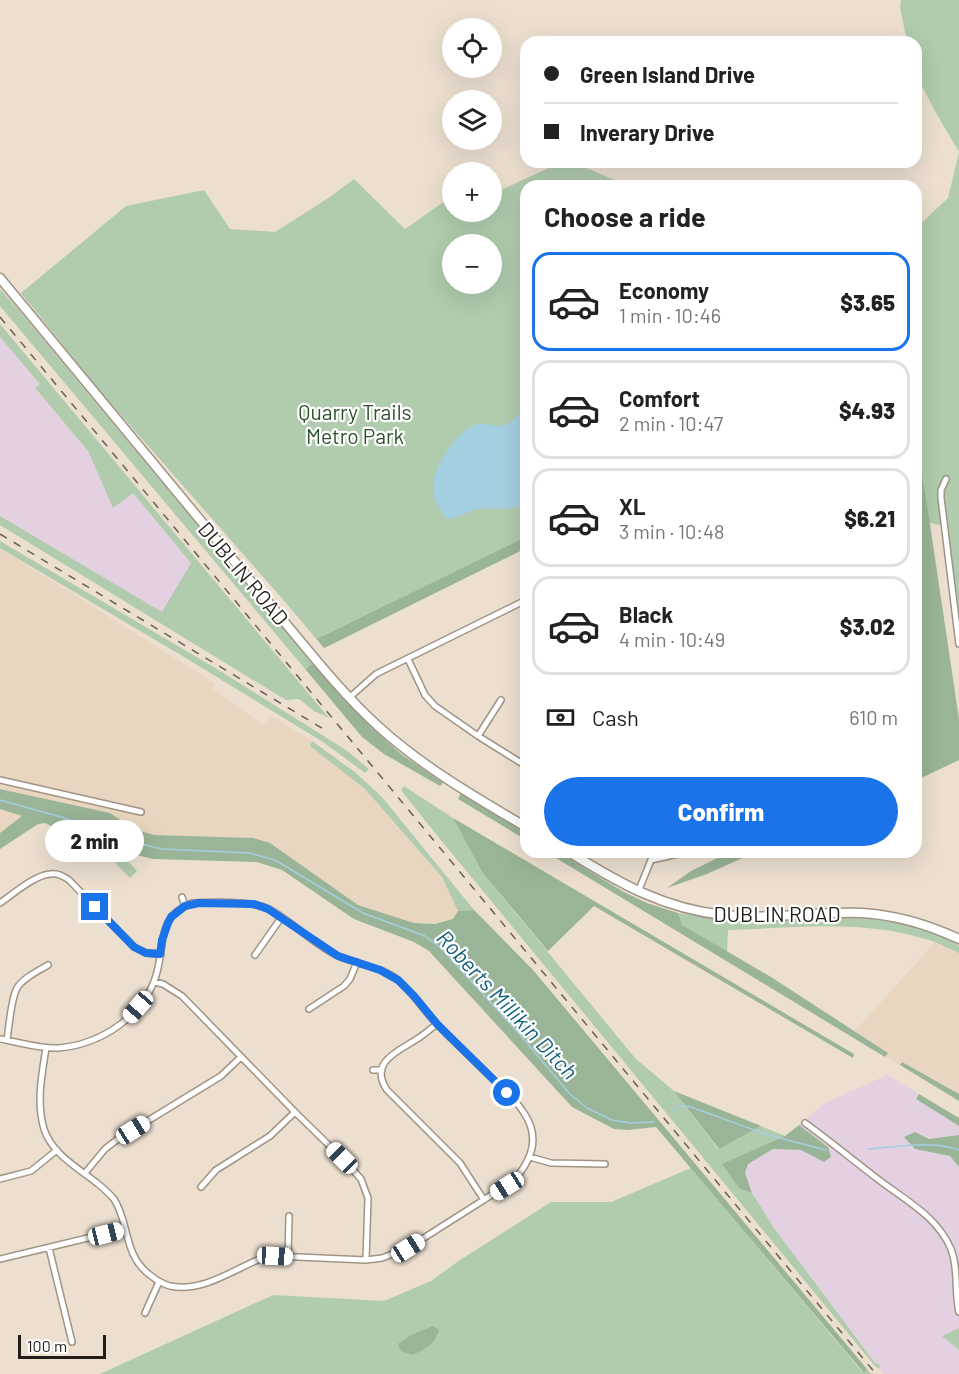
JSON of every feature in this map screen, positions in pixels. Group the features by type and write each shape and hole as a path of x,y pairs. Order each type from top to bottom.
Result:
{"main road":[{"name":"DUBLIN ROAD","path":"0,278 287,625 374,723 408,752 520,823"},
{"name":"DUBLIN ROAD","path":"578,858 638,892 700,912 746,916 863,913 920,923 959,939"}],"street":[{"path":"946,479 941,490 941,498 959,644"},
{"path":"350,697 376,674 520,603"},
{"path":"408,659 429,700 442,712 520,762"},
{"path":"478,736 501,700"},
{"path":"0,780 141,812"},
{"path":"638,892 651,860 660,858"},
{"path":"0,903 39,877 59,874 69,880 134,947 146,953 160,954"},
{"path":"182,897 185,906"},
{"path":"46,1048 40,1097 44,1130 57,1150 111,1195 119,1209 130,1249 140,1266 148,1274 170,1286 184,1287 208,1282 265,1257 366,1260 382,1258 408,1248 512,1182 530,1157 532,1138 525,1113 437,1024 398,980 380,970 338,956 268,909 254,904 199,903 185,906 171,917 168,923 162,940 154,982 147,996 128,1019 106,1035 73,1046 46,1048 3,1040 17,987 48,965"},
{"path":"255,955 281,918"},
{"path":"309,1009 344,986 350,979 357,962"},
{"path":"154,982 163,984 182,996 361,1179 368,1198 366,1260"},
{"path":"437,1024 388,1058 382,1070 382,1079 387,1090 460,1163 484,1200"},
{"path":"85,1173 105,1149 118,1139 221,1076 241,1057"},
{"path":"373,1070 382,1070"},
{"path":"201,1187 216,1170 270,1136 294,1112"},
{"path":"805,1123 911,1203 944,1233 957,1264 959,1312"},
{"path":"0,1179 31,1171 57,1150"},
{"path":"530,1157 551,1163 604,1164"},
{"path":"288,1257 289,1216"},
{"path":"0,1259 125,1229"},
{"path":"50,1248 72,1342"},
{"path":"145,1313 159,1281"}],"shaded area":[{"path":"0,337 40,384 35,389 88,451 113,508 132,492 191,563 163,613 0,516"},
{"path":"0,548 216,684 213,689 263,725 271,716 312,741 310,746 365,789 442,877 458,911 454,919 435,924 414,923 358,905 270,843 253,838 154,835 134,829 110,813 0,789"},
{"path":"0,809 22,816 0,833"},
{"path":"935,942 959,953 959,1094 903,1063 900,1065 885,1057 888,1053 855,1031"},
{"path":"887,1075 919,1094 916,1099 959,1126 959,1135 929,1139 915,1132 915,1149 950,1156 959,1167 959,1328 942,1336 959,1350 959,1374 884,1374 879,1364 875,1363 774,1228 752,1193 745,1173 748,1164 773,1149 801,1150 828,1147 799,1125 825,1103"}],"green space":[{"path":"901,0 959,0 959,152 922,86 922,36 906,36 900,7"},
{"path":"959,152 959,622 947,527 922,520 922,222 948,198"},
{"name":"Quarry Trails Metro Park","path":"549,168 586,168 615,180 523,180"},
{"name":"Quarry Trails Metro Park","path":"354,179 405,229 442,203 442,222 502,222 502,189 520,181 520,551 324,648 98,389 21,293 126,206 204,190 230,229 275,232"},
{"path":"0,289 313,664 306,670 0,306"},
{"path":"0,324 329,718 314,711 299,699 286,700 0,525 0,516 162,612 191,563 133,493 113,508 88,451 35,388 40,384 0,337"},
{"path":"922,477 959,719 959,760 922,778"},
{"path":"520,540 520,551 324,648 317,639"},
{"path":"0,541 222,672 346,750 369,769 365,773 323,742 0,548"},
{"path":"313,664 371,727 401,754 443,783 440,786 384,754 362,737 306,670"},
{"path":"312,741 356,773 382,797 474,910 458,911 442,877 365,789 310,746"},
{"path":"404,786 453,818 482,872 635,1058 674,1091 718,1149 761,1126 785,1136 723,1164 740,1189 752,1193 774,1228 875,1363 879,1364 880,1369 875,1366 435,833 401,790"},
{"path":"0,789 110,813 134,829 154,835 253,838 270,843 358,905 414,923 435,924 453,919 458,911 474,910 533,970 867,1369 864,1373 656,1127 614,1129 572,1107 429,951 414,942 354,919 282,870 257,862 153,859 78,839 45,823 38,824 0,849 0,833 22,816 0,809"},
{"path":"461,793 520,829 520,836 458,799"},
{"path":"453,818 854,1054 853,1058 594,906 548,951 482,872"},
{"path":"123,856 137,871 130,878 115,863"},
{"path":"556,858 568,858 624,892 647,903 678,913 682,925 771,977 888,1053 885,1057"},
{"path":"718,858 743,858 667,888 691,871"},
{"path":"678,913 735,920 853,918 881,920 934,933 959,946 959,953 934,942 901,933 827,926 728,930 727,952 681,925"},
{"path":"902,1062 959,1094 959,1101 900,1065"},
{"path":"674,1091 761,1126 719,1149"},
{"path":"919,1094 959,1118 959,1126 916,1099"},
{"path":"799,1125 828,1147 831,1157 824,1162 801,1150 773,1149 748,1164 745,1173 752,1193 740,1189 722,1164 785,1136"},
{"path":"915,1132 929,1139 959,1135 959,1167 950,1156 915,1149 904,1137"},
{"path":"691,1168 863,1373 867,1369 871,1374 100,1374 273,1295 384,1301 431,1281 551,1202 611,1202"},
{"path":"433,1326 439,1330 429,1345 413,1355 401,1351 398,1344 411,1335"},
{"path":"959,1328 959,1350 942,1336"}],"water":[{"path":"520,411 520,506 510,509 473,510 451,519 446,518 439,508 433,489 436,472 446,452 460,435 475,425 501,426"}],"waterway":[{"name":"Roberts Millikin Ditch","path":"0,800 162,849 249,853 275,860 363,913 425,936 441,948 515,1029 570,1094 587,1108 612,1120 631,1123 654,1122"},
{"name":"Roberts Millikin Ditch","path":"672,1111 679,1106 688,1106 768,1135 826,1150"},
{"name":"Roberts Millikin Ditch","path":"868,1149 937,1145 959,1150"}],"railway":[{"path":"0,317 876,1374"},
{"path":"0,534 325,730"}],"route":[{"path":"95,907 134,947 146,953 160,954 165,929 171,917 192,903 254,904 268,909 338,956 380,970 398,980 437,1024 507,1093"}]}
